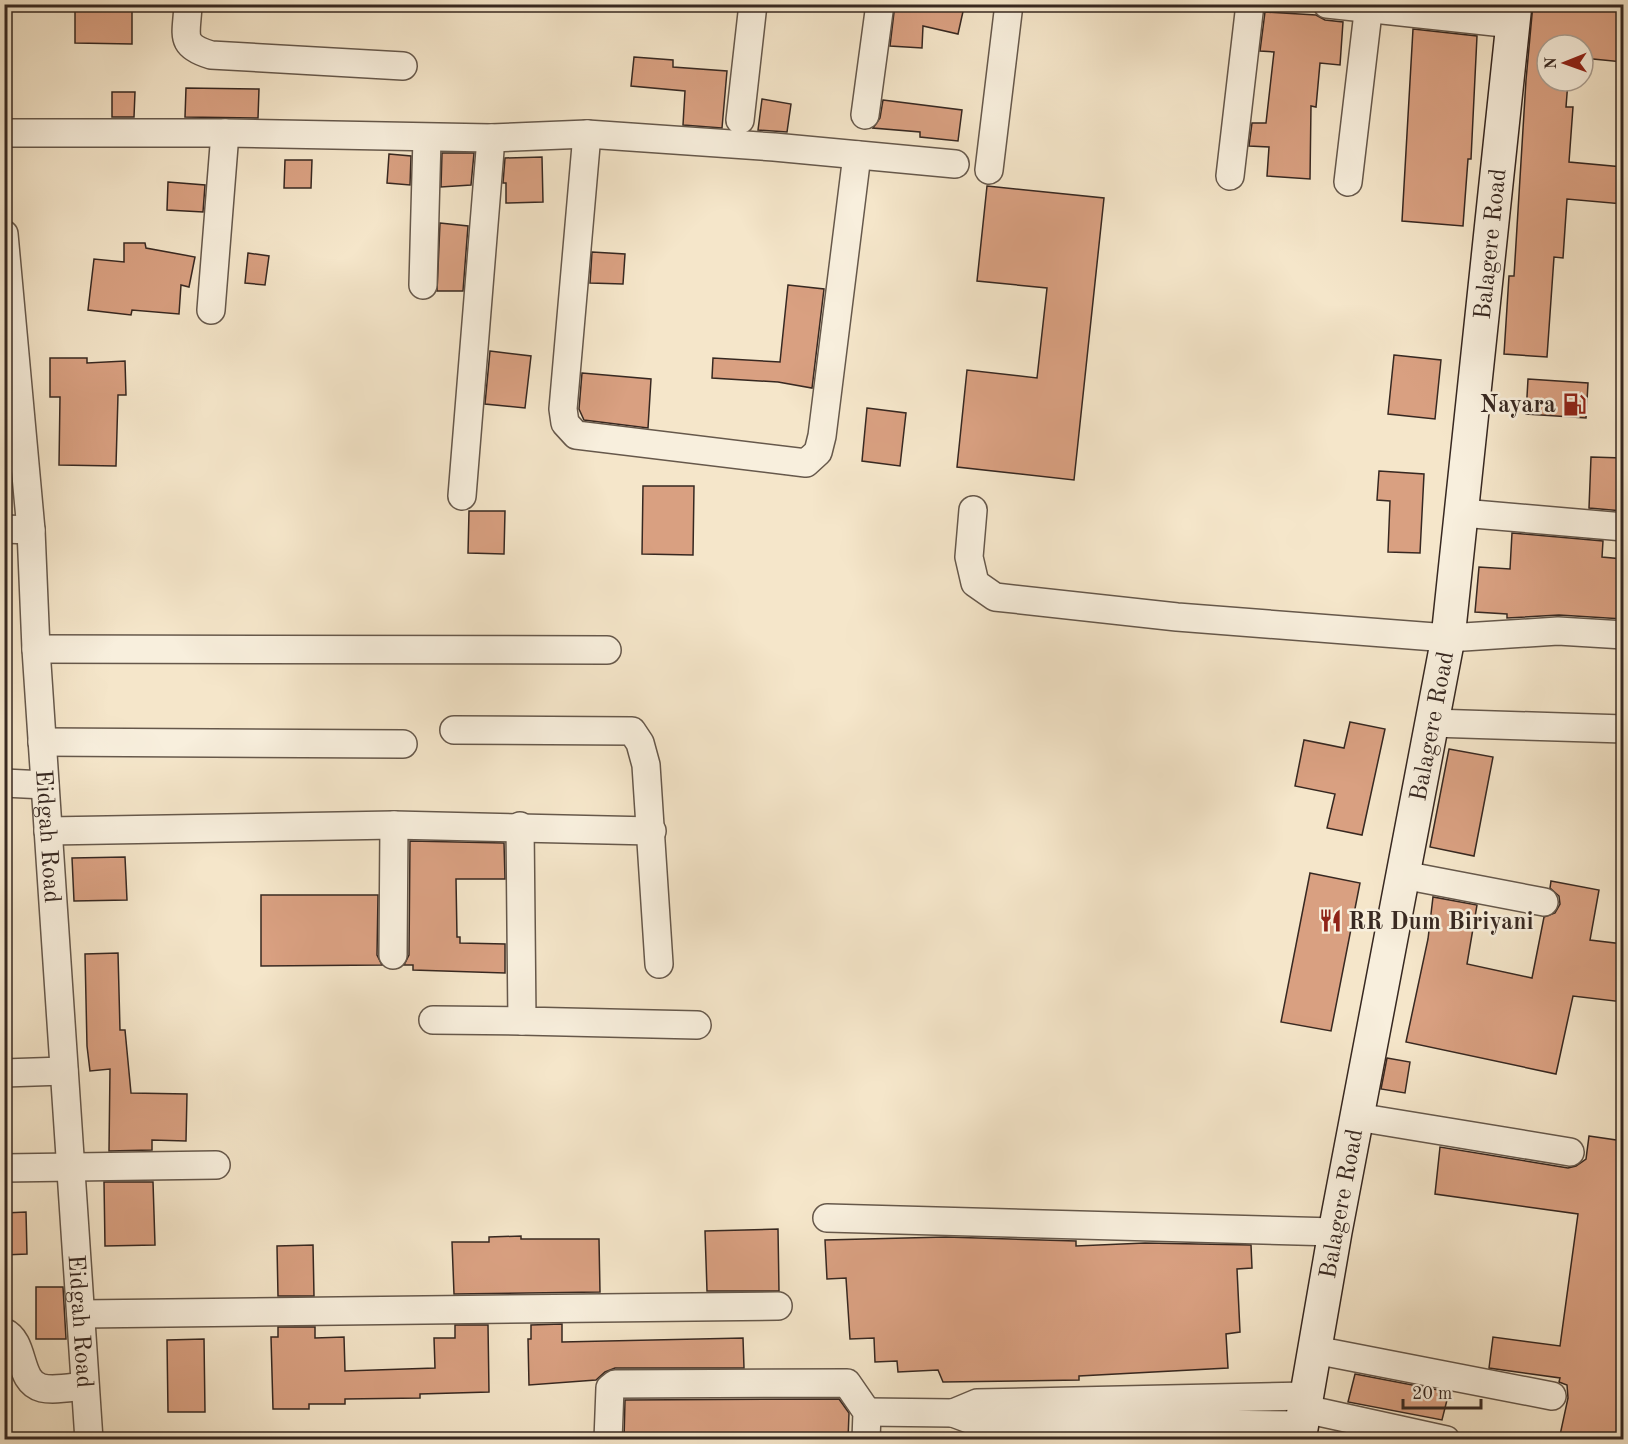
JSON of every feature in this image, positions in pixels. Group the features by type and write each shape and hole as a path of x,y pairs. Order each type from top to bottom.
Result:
{"street":[{"path":"188,4 187,41 193,49 211,55 403,66"},
{"path":"740,120 753,4"},
{"path":"865,115 880,4"},
{"path":"989,170 1009,4"},
{"path":"1230,176 1250,4"},
{"path":"1327,4 1514,14"},
{"path":"1348,182 1369,7"},
{"name":"Balagere Road","path":"1303,1417 1335,1232 1448,638 1514,14"},
{"path":"4,133 225,133 427,138 587,134 955,164"},
{"path":"211,310 225,133"},
{"path":"587,134 562,409 565,423 576,435 806,463 818,452 822,436 857,155"},
{"path":"423,285 427,138"},
{"path":"462,496 491,138"},
{"name":"Eidgah Road","path":"4,234 18,530 36,650 89,1440"},
{"path":"973,510 969,557 975,583 995,597 1177,617 1448,638 1558,631 1623,635"},
{"path":"1462,513 1623,527"},
{"path":"36,650 607,650"},
{"path":"1432,723 1623,729"},
{"path":"454,730 632,731 640,743 646,765 660,964"},
{"path":"42,742 403,744"},
{"path":"4,783 45,785"},
{"path":"48,831 394,825 520,826 652,831"},
{"path":"393,955 394,825"},
{"path":"520,826 522,1021"},
{"path":"1403,875 1544,902"},
{"path":"433,1020 697,1026"},
{"path":"4,1073 64,1071"},
{"path":"1357,1117 1570,1152"},
{"path":"4,1168 216,1165"},
{"path":"827,1218 1335,1232"},
{"path":"81,1314 778,1306"},
{"path":"4,1332 16,1342 22,1364 33,1382 42,1388 85,1386"},
{"path":"1315,1350 1552,1396"},
{"path":"609,1440 610,1388 615,1384 847,1383 867,1412 866,1440"},
{"path":"867,1412 953,1413 977,1403 1303,1417 1446,1440"}],"building":[{"path":"132,4 132,44 75,43 75,5"},
{"path":"895,4 952,4 964,7 958,34 923,26 922,48 890,46"},
{"path":"1533,4 1623,4 1623,62 1595,59 1595,33 1535,33 1535,93 1567,93 1566,107 1573,107 1569,162 1623,167 1623,204 1567,199 1563,258 1554,257 1547,357 1504,354 1509,276 1514,276"},
{"path":"1265,12 1316,15 1325,20 1343,22 1340,65 1320,63 1316,107 1311,106 1310,179 1267,176 1269,147 1249,146 1252,123 1266,123 1274,52 1260,51"},
{"path":"1413,29 1477,36 1471,159 1468,159 1463,226 1402,221"},
{"path":"634,57 673,60 673,67 727,71 722,128 683,125 685,91 631,86"},
{"path":"186,88 259,89 258,118 185,117"},
{"path":"112,92 135,92 134,117 112,117"},
{"path":"762,99 791,104 787,132 758,130"},
{"path":"883,100 962,110 958,141 920,137 920,132 873,128 880,118"},
{"path":"442,153 474,153 471,185 441,187"},
{"path":"389,154 411,156 410,185 387,183"},
{"path":"542,157 543,202 506,203 506,183 503,183 505,158"},
{"path":"285,160 312,160 311,188 284,188"},
{"path":"168,182 205,185 203,212 167,210"},
{"path":"987,186 1104,198 1074,480 957,467 967,370 1037,378 1047,288 977,281"},
{"path":"440,223 468,226 463,291 437,291"},
{"path":"124,243 145,243 146,248 195,257 189,287 181,285 179,314 132,310 131,315 88,310 94,259 124,262"},
{"path":"592,252 625,254 623,284 590,283"},
{"path":"248,253 269,256 265,285 245,283"},
{"path":"788,285 824,289 812,388 778,382 712,378 713,358 780,362"},
{"path":"490,351 531,356 525,408 485,404"},
{"path":"1394,355 1441,360 1435,419 1388,414"},
{"path":"50,358 87,358 87,363 125,361 126,395 118,395 116,466 59,465 60,397 50,397"},
{"path":"582,373 651,379 648,428 584,420 579,409"},
{"path":"1528,379 1588,383 1586,418 1526,414"},
{"path":"867,408 906,413 900,466 862,461"},
{"path":"1591,457 1623,458 1623,511 1589,508"},
{"path":"1379,471 1424,474 1420,553 1388,552 1390,501 1377,500"},
{"path":"643,486 694,486 693,555 642,554"},
{"path":"469,511 505,511 504,554 468,553"},
{"path":"1512,533 1603,541 1602,557 1623,559 1623,619 1559,615 1507,618 1507,614 1475,612 1479,567 1510,569"},
{"path":"1350,722 1385,729 1362,835 1327,828 1335,794 1295,786 1304,740 1344,748"},
{"path":"1449,749 1493,757 1474,856 1430,847"},
{"path":"410,841 504,843 505,879 456,879 457,937 460,937 460,943 505,944 505,973 413,970 413,965 404,965 409,955"},
{"path":"125,857 127,900 74,901 72,858"},
{"path":"1310,873 1360,883 1331,1031 1281,1022"},
{"path":"1551,881 1599,890 1590,940 1623,944 1623,1002 1573,996 1556,1074 1406,1042 1428,939 1433,897 1477,905 1467,964 1532,978 1544,917 1555,913 1560,904 1559,896 1550,888"},
{"path":"261,895 378,895 377,955 382,965 261,966"},
{"path":"118,953 120,1030 125,1030 131,1093 187,1094 186,1141 152,1140 152,1150 109,1151 110,1069 90,1071 87,1046 85,954"},
{"path":"1387,1058 1410,1062 1405,1093 1381,1089"},
{"path":"1589,1136 1623,1141 1623,1440 1594,1440 1560,1435 1568,1398 1567,1385 1559,1382 1560,1378 1489,1368 1493,1337 1560,1346 1578,1214 1435,1194 1440,1147 1568,1168 1586,1159"},
{"path":"104,1182 153,1182 155,1245 105,1246"},
{"path":"26,1212 27,1254 4,1255 4,1213"},
{"path":"778,1229 779,1291 707,1291 705,1231"},
{"path":"521,1236 521,1239 599,1239 600,1292 454,1294 452,1242 489,1242 489,1237"},
{"path":"946,1237 1076,1241 1076,1246 1145,1243 1251,1245 1252,1268 1237,1269 1240,1332 1226,1334 1228,1368 1079,1376 1079,1380 943,1382 938,1370 898,1372 897,1361 875,1362 874,1338 850,1339 846,1278 827,1279 825,1240"},
{"path":"313,1245 314,1296 278,1296 277,1246"},
{"path":"36,1287 63,1287 66,1339 36,1339"},
{"path":"562,1324 562,1342 743,1338 744,1368 615,1368 605,1372 596,1380 529,1385 528,1339 531,1339 531,1325"},
{"path":"455,1325 488,1325 489,1392 420,1394 420,1398 345,1399 345,1404 309,1404 309,1409 273,1409 271,1337 278,1337 278,1327 315,1327 315,1338 344,1337 345,1371 435,1368 434,1338 455,1338"},
{"path":"204,1339 205,1412 168,1412 167,1340"},
{"path":"1355,1374 1449,1392 1442,1420 1348,1402"},
{"path":"839,1399 849,1413 848,1440 624,1440 625,1400"},
{"path":"1341,1433 1370,1440 1340,1440"}],"place":[{"name":"Nayara","path":"1574,404"},
{"name":"RR Dum Biriyani","path":"1330,921"}]}
